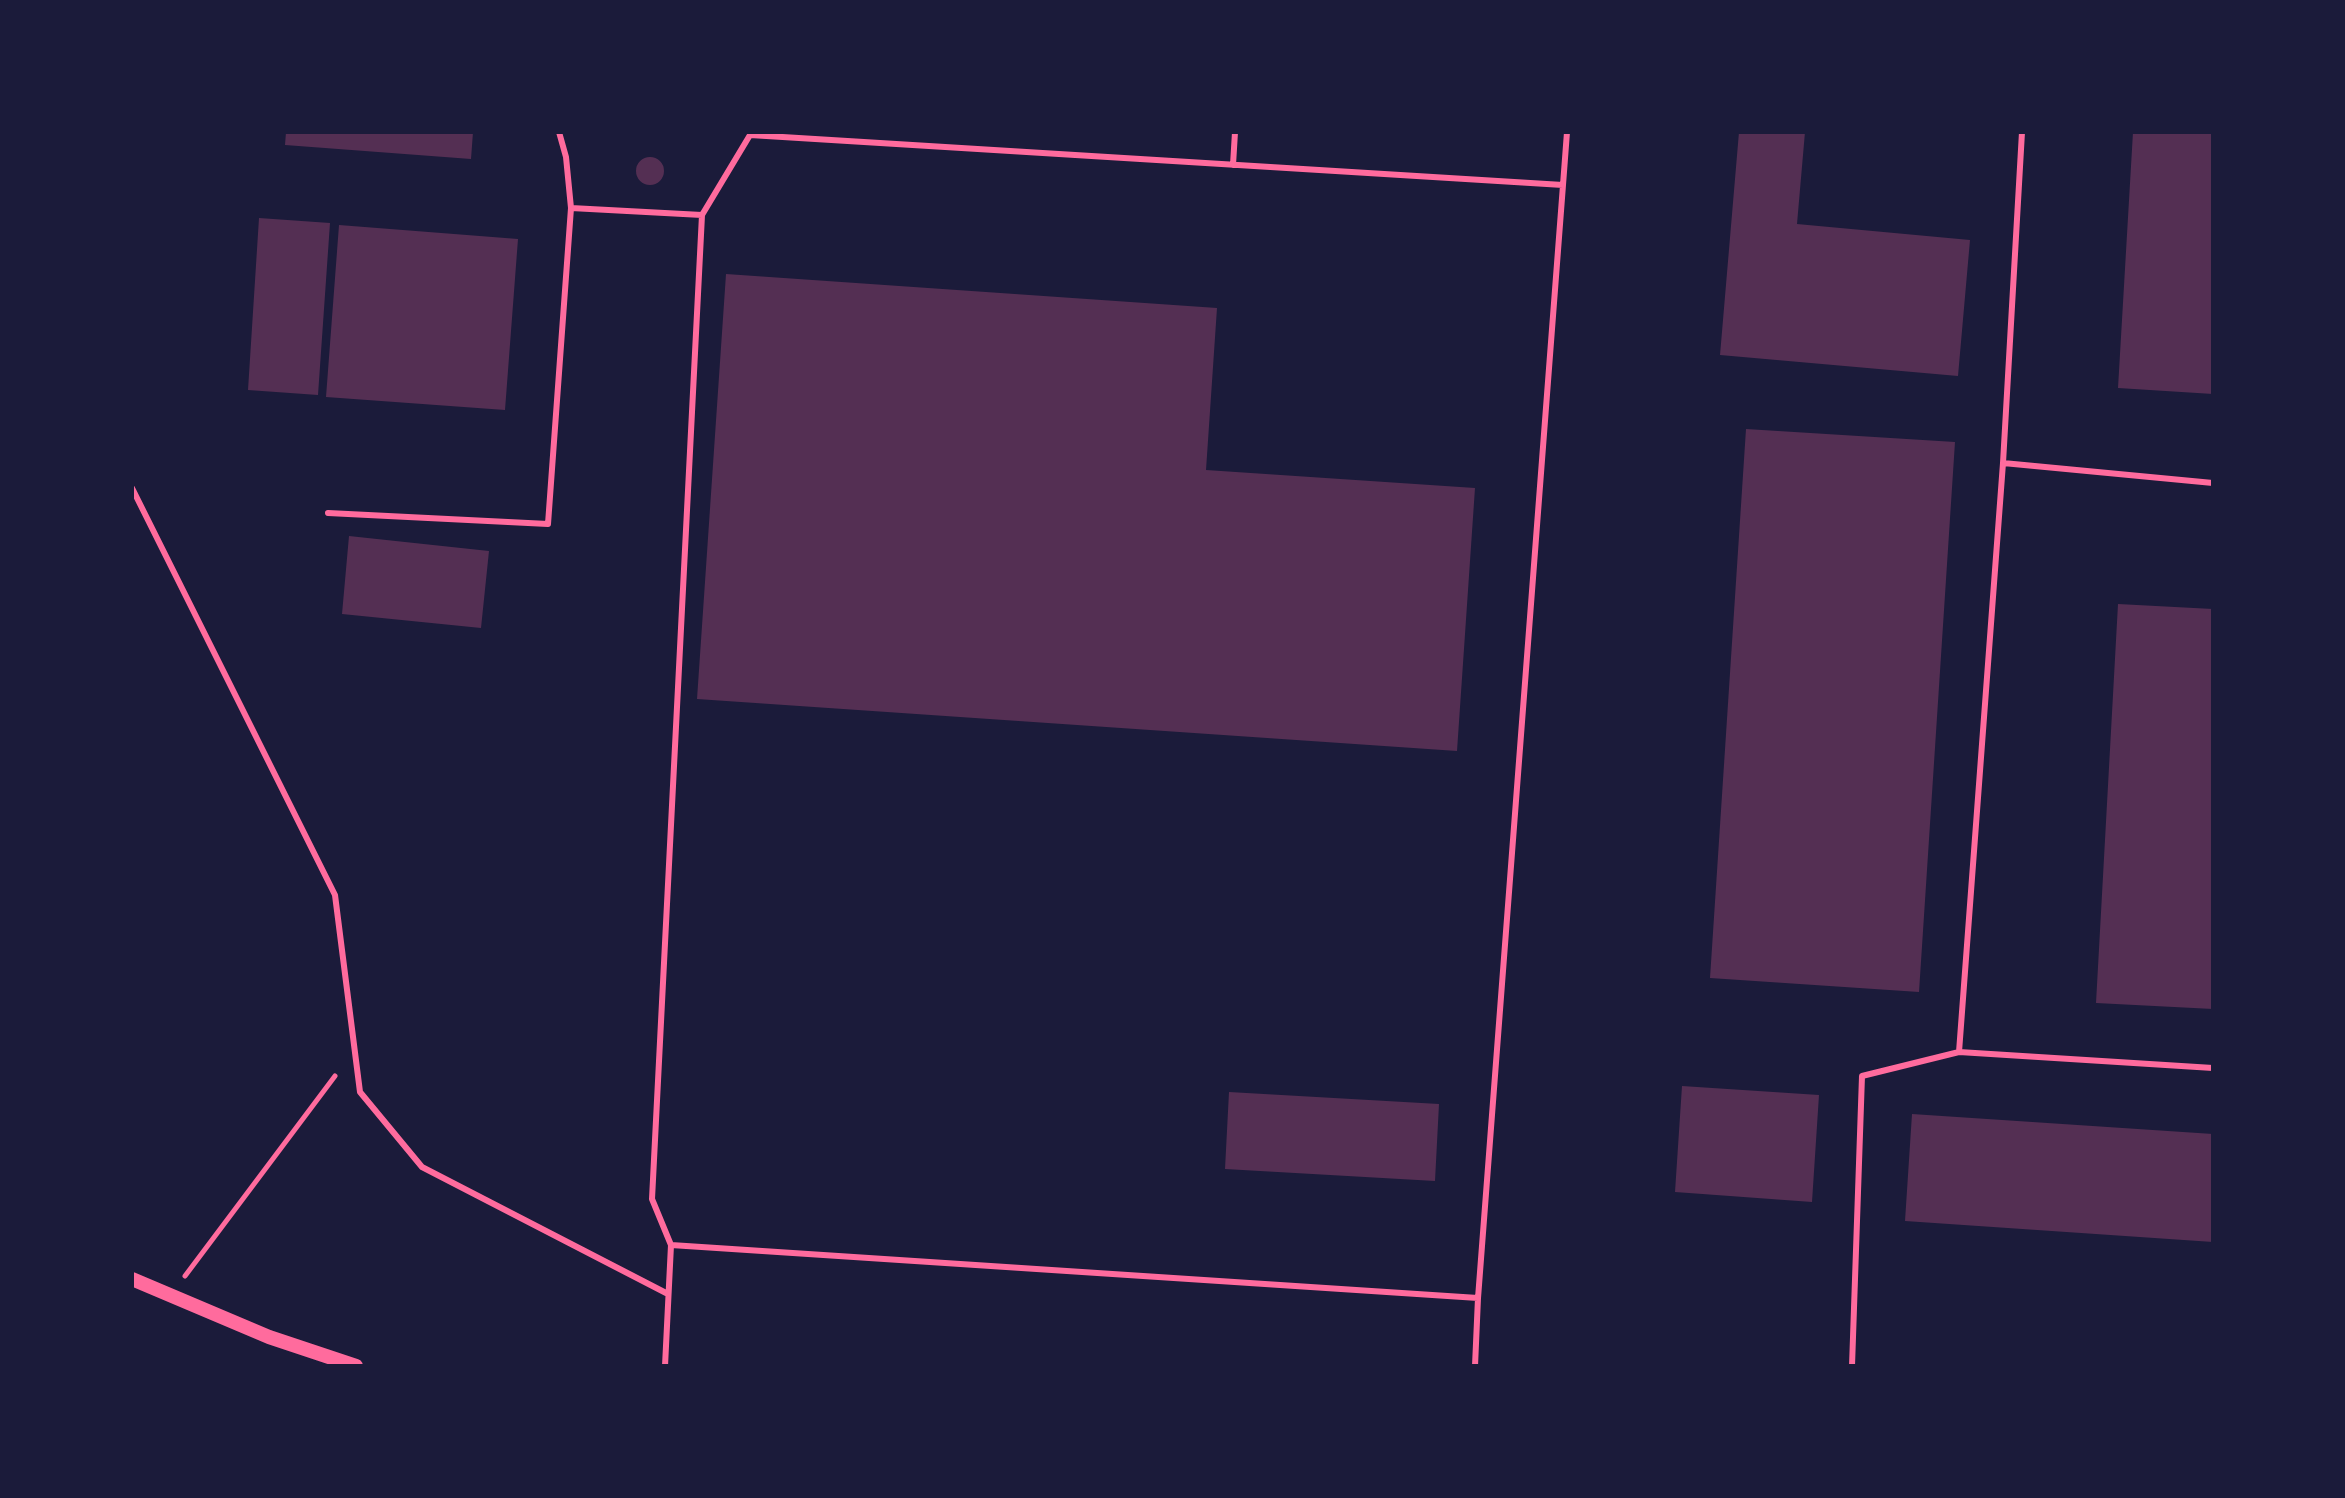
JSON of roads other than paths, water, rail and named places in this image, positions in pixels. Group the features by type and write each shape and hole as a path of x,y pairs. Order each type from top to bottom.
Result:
{"street":[{"path":"132,1279 269,1337 356,1366"}],"lane":[{"path":"328,513 548,524 571,208 566,157 559,132"},
{"path":"1233,165 1235,132"},
{"path":"1475,1366 1567,132"},
{"path":"1959,1052 2003,463 2022,132"},
{"path":"665,1366 671,1245 652,1199 702,215 750,135 1563,185"},
{"path":"571,208 702,215"},
{"path":"2003,463 2213,483"},
{"path":"132,488 335,895 360,1092 422,1167 668,1294"},
{"path":"1852,1366 1862,1076 1959,1052 2213,1068"},
{"path":"671,1245 1478,1298"}]}
